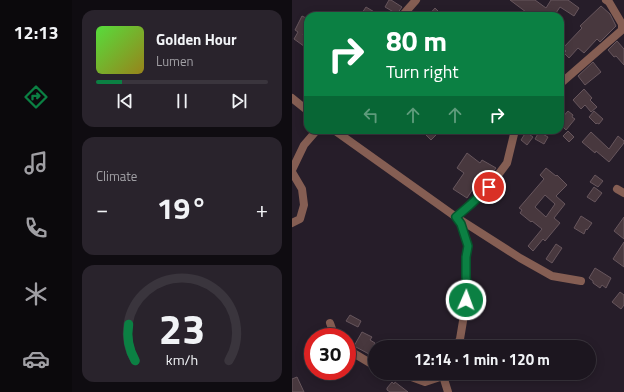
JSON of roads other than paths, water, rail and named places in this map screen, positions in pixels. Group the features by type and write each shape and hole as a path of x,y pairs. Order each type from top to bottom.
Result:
{"street":[{"path":"406,12 416,0"},
{"path":"564,81 622,30 622,24 608,1"},
{"path":"292,98 304,108"},
{"path":"292,223 300,218 304,206 302,189 292,171 304,145 314,134"},
{"path":"340,134 456,217 520,258 552,276 581,281"},
{"path":"456,217 489,187 507,163 514,134"},
{"path":"456,217 461,224 468,246 466,257 468,291 460,340"},
{"path":"330,323 332,328"},
{"path":"356,355 368,362"},
{"path":"420,380 425,382 430,380"},
{"path":"445,380 448,392"}]}
